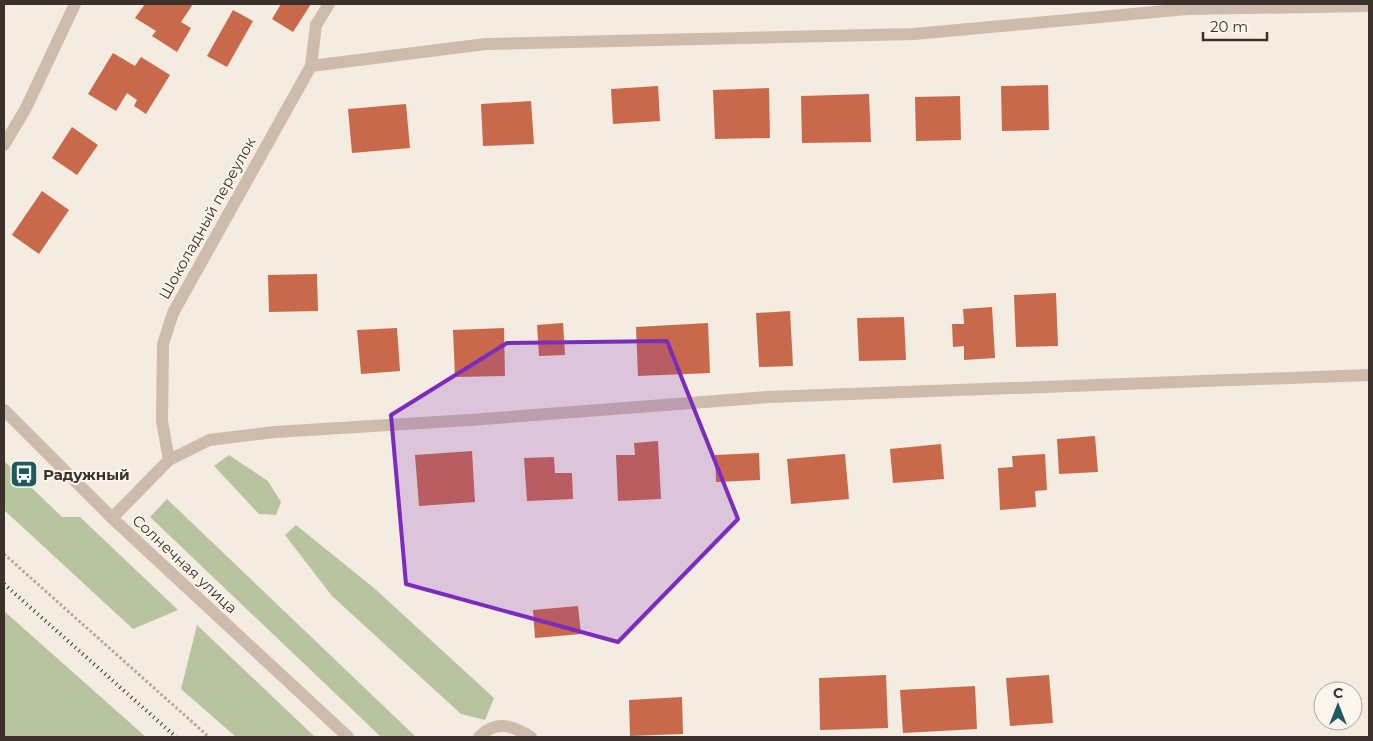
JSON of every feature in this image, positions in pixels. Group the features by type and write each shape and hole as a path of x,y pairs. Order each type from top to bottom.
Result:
{"street":[{"path":"4,145 26,108 75,4"},
{"name":"Шоколадный переулок","path":"169,460 162,421 163,344 173,313 311,66 316,25 329,4"},
{"path":"311,66 486,44 914,34 1187,9 1369,6"},
{"path":"112,518 169,460 209,440 275,432 470,420 769,397 1369,375"},
{"name":"Солнечная улица","path":"4,410 112,518 348,737"},
{"path":"479,737 497,725 508,726 531,737"}],"path":[{"path":"4,554 209,737"}],"highlighted area":[{"path":"667,341 738,519 618,642 406,584 391,415 507,343"}],"green space":[{"path":"229,455 268,481 281,502 276,515 259,514 214,466"},
{"path":"4,461 62,517 80,517 178,610 133,629 4,510"},
{"path":"167,499 416,737 381,737 150,517"},
{"path":"296,525 374,588 494,698 485,720 461,714 332,596 285,535"},
{"path":"4,611 146,737 4,737"},
{"path":"197,625 315,737 236,737 181,689"}],"building":[{"path":"145,4 193,4 181,22 191,28 177,52 152,36 156,31 135,18"},
{"path":"281,4 311,4 293,32 272,19"},
{"path":"233,10 253,21 227,67 207,56"},
{"path":"113,53 135,66 141,57 170,75 146,114 134,106 137,100 127,93 116,111 88,94"},
{"path":"1048,85 1049,130 1002,131 1001,86"},
{"path":"658,86 660,121 613,124 611,89"},
{"path":"769,88 770,138 715,139 713,90"},
{"path":"869,94 871,142 802,143 801,96"},
{"path":"960,96 961,140 916,141 915,97"},
{"path":"531,101 534,144 483,146 481,104"},
{"path":"406,104 410,148 352,153 348,109"},
{"path":"72,127 98,145 77,175 52,158"},
{"path":"42,191 69,210 39,254 12,235"},
{"path":"317,274 318,311 269,312 268,275"},
{"path":"1056,293 1058,346 1016,347 1014,295"},
{"path":"992,307 995,358 964,360 964,346 953,347 952,324 964,324 963,309"},
{"path":"790,311 793,366 759,367 756,313"},
{"path":"904,317 906,360 859,361 857,318"},
{"path":"563,323 565,355 539,356 537,325"},
{"path":"708,323 710,373 638,376 636,327"},
{"path":"397,328 400,371 361,374 357,330"},
{"path":"504,328 505,376 455,377 453,330"},
{"path":"1095,436 1098,472 1059,474 1057,439"},
{"path":"658,441 661,499 618,501 616,455 635,455 634,443"},
{"path":"941,444 944,479 893,483 890,449"},
{"path":"472,451 475,502 419,506 415,455"},
{"path":"759,453 760,480 716,482 715,455"},
{"path":"845,454 849,499 791,504 787,459"},
{"path":"1045,454 1047,490 1035,491 1036,507 1000,510 998,468 1013,467 1012,456"},
{"path":"554,457 555,473 572,473 573,499 527,501 524,458"},
{"path":"578,606 581,634 535,638 533,610"},
{"path":"886,675 888,728 820,730 819,678"},
{"path":"1049,675 1053,723 1010,726 1006,678"},
{"path":"975,686 977,729 903,733 900,690"},
{"path":"682,697 683,734 630,736 629,700"}],"railway":[{"path":"4,584 176,737"}],"place":[{"name":"Радужный","path":"24,474"}]}
